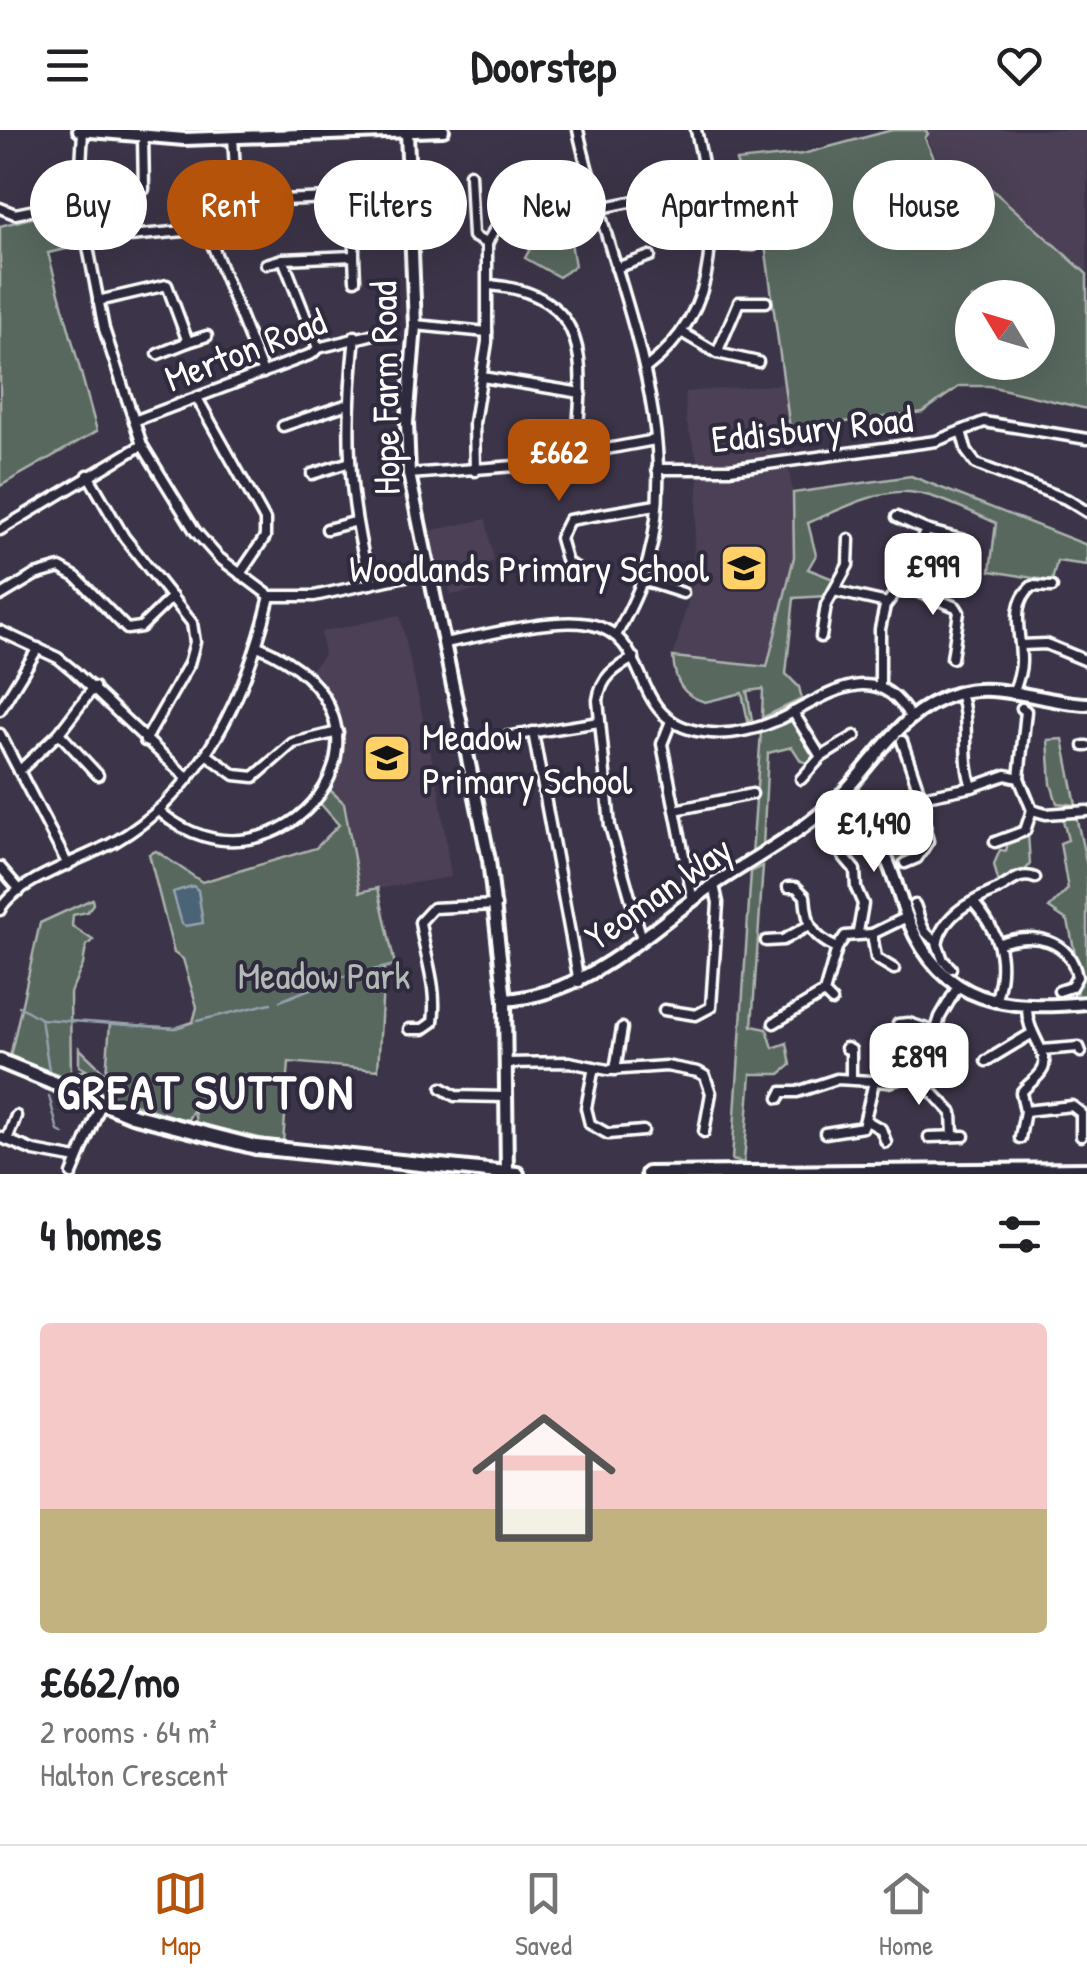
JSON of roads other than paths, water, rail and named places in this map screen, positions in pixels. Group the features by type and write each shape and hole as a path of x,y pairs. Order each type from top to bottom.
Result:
{"main road":[{"path":"0,1061 101,1104 256,1147 419,1169 516,1174"},
{"path":"648,1174 1087,1170"}],"street":[{"path":"80,160 81,130 143,137 443,130"},
{"path":"578,130 584,160"},
{"path":"696,130 701,160"},
{"name":"Hope Farm Road","path":"407,132 408,160"},
{"path":"237,135 237,160"},
{"path":"143,137 143,160"},
{"path":"473,179 473,236 487,244"},
{"path":"0,208 15,214 30,211"},
{"path":"606,239 646,368 657,469 656,505 642,580 616,636"},
{"path":"88,250 98,301 142,445 195,531 240,574 270,596 305,597 429,570"},
{"path":"214,250 263,373"},
{"path":"354,250 355,280"},
{"name":"Hope Farm Road","path":"412,250 415,325 407,423 408,474 467,743 496,905 504,1000 507,1174"},
{"path":"475,471 474,423 487,332 487,250"},
{"path":"646,368 683,332 704,287 710,250"},
{"path":"266,264 283,259 354,256"},
{"path":"616,268 650,256"},
{"path":"283,259 318,348"},
{"path":"98,301 166,280 188,342"},
{"path":"489,284 521,287 561,316 579,347 582,393 576,456"},
{"path":"718,353 739,302 766,302"},
{"path":"415,325 487,332"},
{"path":"683,332 718,353 758,362"},
{"name":"Merton Road","path":"134,421 312,354 318,348 378,333"},
{"path":"158,354 208,336"},
{"path":"355,336 348,404 348,463 354,522 370,584"},
{"path":"482,377 582,393"},
{"path":"197,398 265,520 265,537 240,574"},
{"path":"283,426 348,404"},
{"name":"Eddisbury Road","path":"657,469 730,469 936,442 976,423 995,422 1087,440"},
{"path":"961,432 967,452 976,464 1066,499 1087,512"},
{"path":"408,474 475,471 655,440"},
{"path":"0,530 142,445"},
{"path":"312,474 348,463"},
{"path":"88,475 124,537 189,616 195,642 180,685 144,741"},
{"path":"568,566 559,533 569,520 656,505"},
{"path":"897,516 926,530 967,542"},
{"path":"327,528 354,522"},
{"path":"880,688 880,629 887,603 901,584 926,530"},
{"path":"821,637 824,613 848,564 854,542"},
{"path":"0,596 35,574 60,568 76,577 127,629 141,627 172,597"},
{"path":"642,580 683,593"},
{"path":"901,584 956,607 959,612 952,658"},
{"path":"1014,694 1021,670 1018,610 1025,592 1039,584 1052,587"},
{"path":"834,591 887,603"},
{"path":"0,910 20,890 122,838 159,811 206,754 235,704 258,646 270,596"},
{"path":"444,643 575,623 591,624 624,640 646,694 671,721 702,732 724,733 775,721 832,690 864,685 880,688 896,698 910,716"},
{"path":"0,631 38,648 94,687 144,741 187,778"},
{"path":"1021,645 1046,644 1087,661"},
{"path":"159,811 187,832 218,841 244,839 278,830 300,818 332,775 338,732 331,707 318,684 296,665 258,646"},
{"path":"1,706 38,648"},
{"path":"634,658 602,682 599,722 610,826 642,939"},
{"path":"19,771 59,733 94,687"},
{"name":"Yeoman Way","path":"504,1000 545,994 579,982 714,885 803,828 838,798 910,716 960,693 987,689 1087,704"},
{"path":"960,693 966,716 963,756 972,787"},
{"path":"1000,845 1024,831 1032,810 1019,778 1027,710"},
{"path":"793,712 821,757"},
{"path":"671,721 662,744 693,901"},
{"path":"467,743 599,722"},
{"path":"206,754 235,775 254,777 293,743 338,732"},
{"path":"533,732 579,982"},
{"path":"59,733 98,775"},
{"path":"0,734 68,864"},
{"path":"801,779 804,766 854,736"},
{"path":"900,747 921,796"},
{"path":"921,796 972,787 1006,775 1019,778"},
{"path":"905,863 917,858 926,847 926,825 918,801 921,796"},
{"path":"674,810 749,797"},
{"path":"838,798 878,842 895,875 907,918 927,956 958,986 995,1002 1027,1007 1087,1003"},
{"path":"1032,810 1046,814 1087,811"},
{"path":"887,819 926,825"},
{"path":"835,846 847,850 855,870 862,904 858,932"},
{"path":"0,867 20,890"},
{"path":"951,968 942,960 938,942 953,915 1016,878 1032,874"},
{"path":"795,884 805,896 808,926 820,940 837,948"},
{"path":"664,1010 696,1014 711,1007 716,986 718,903 714,885"},
{"path":"973,902 1000,943 1002,970 995,1002"},
{"path":"410,1030 423,1029 433,1022 436,1005 435,982 420,922 433,908 496,905"},
{"path":"915,905 916,917 938,942"},
{"path":"774,1007 778,1020 824,993 837,948 845,936 858,932 872,934 907,918"},
{"path":"766,941 777,942 808,926"},
{"path":"872,934 876,958 887,970"},
{"path":"1000,943 1032,937 1069,948 1078,977 1071,987 1059,991"},
{"path":"777,942 777,952"},
{"path":"780,1092 797,1092 831,1080 851,1078 897,1081 914,1072 927,1059 943,1010 958,986"},
{"path":"824,993 832,1002"},
{"path":"1020,1138 1025,1110 1021,1093 1042,1070 1042,1050 1026,1023 1027,1007"},
{"path":"898,1024 907,1019 936,1032"},
{"path":"615,1070 617,1033"},
{"path":"990,1054 1031,1034"},
{"path":"1042,1050 1080,1047"},
{"path":"851,1048 851,1078"},
{"path":"506,1063 558,1061 615,1070 677,1066 698,1072 706,1079 711,1093 704,1132"},
{"path":"594,1067 586,1108 590,1124 608,1134 643,1130"},
{"path":"914,1072 952,1114 952,1135"},
{"path":"706,1079 716,1073"},
{"path":"827,1130 853,1132 868,1121 874,1082"},
{"path":"442,1088 455,1096 505,1097"},
{"path":"72,1174 101,1104"},
{"path":"1025,1110 1072,1106 1081,1114 1082,1136"},
{"path":"16,1116 2,1139 77,1159"},
{"path":"868,1121 881,1129 886,1142"},
{"path":"929,1137 964,1136"}],"water":[{"path":"193,886 198,890 203,923 186,926 182,924 173,892"}],"waterway":[{"path":"280,1001 337,978 395,965"},
{"path":"197,1021 271,1003"},
{"path":"19,1006 41,1019 175,1028 185,1025"},
{"path":"41,1019 49,1070"},
{"path":"49,1096 58,1131 64,1134"}],"place":[{"name":"Woodlands Primary School","path":"744,568"},
{"name":"Meadow Primary School","path":"387,758"}],"district":[{"name":"GREAT SUTTON","path":"206,1091"}],"park label":[{"name":"Meadow Park","path":"324,975"}]}
